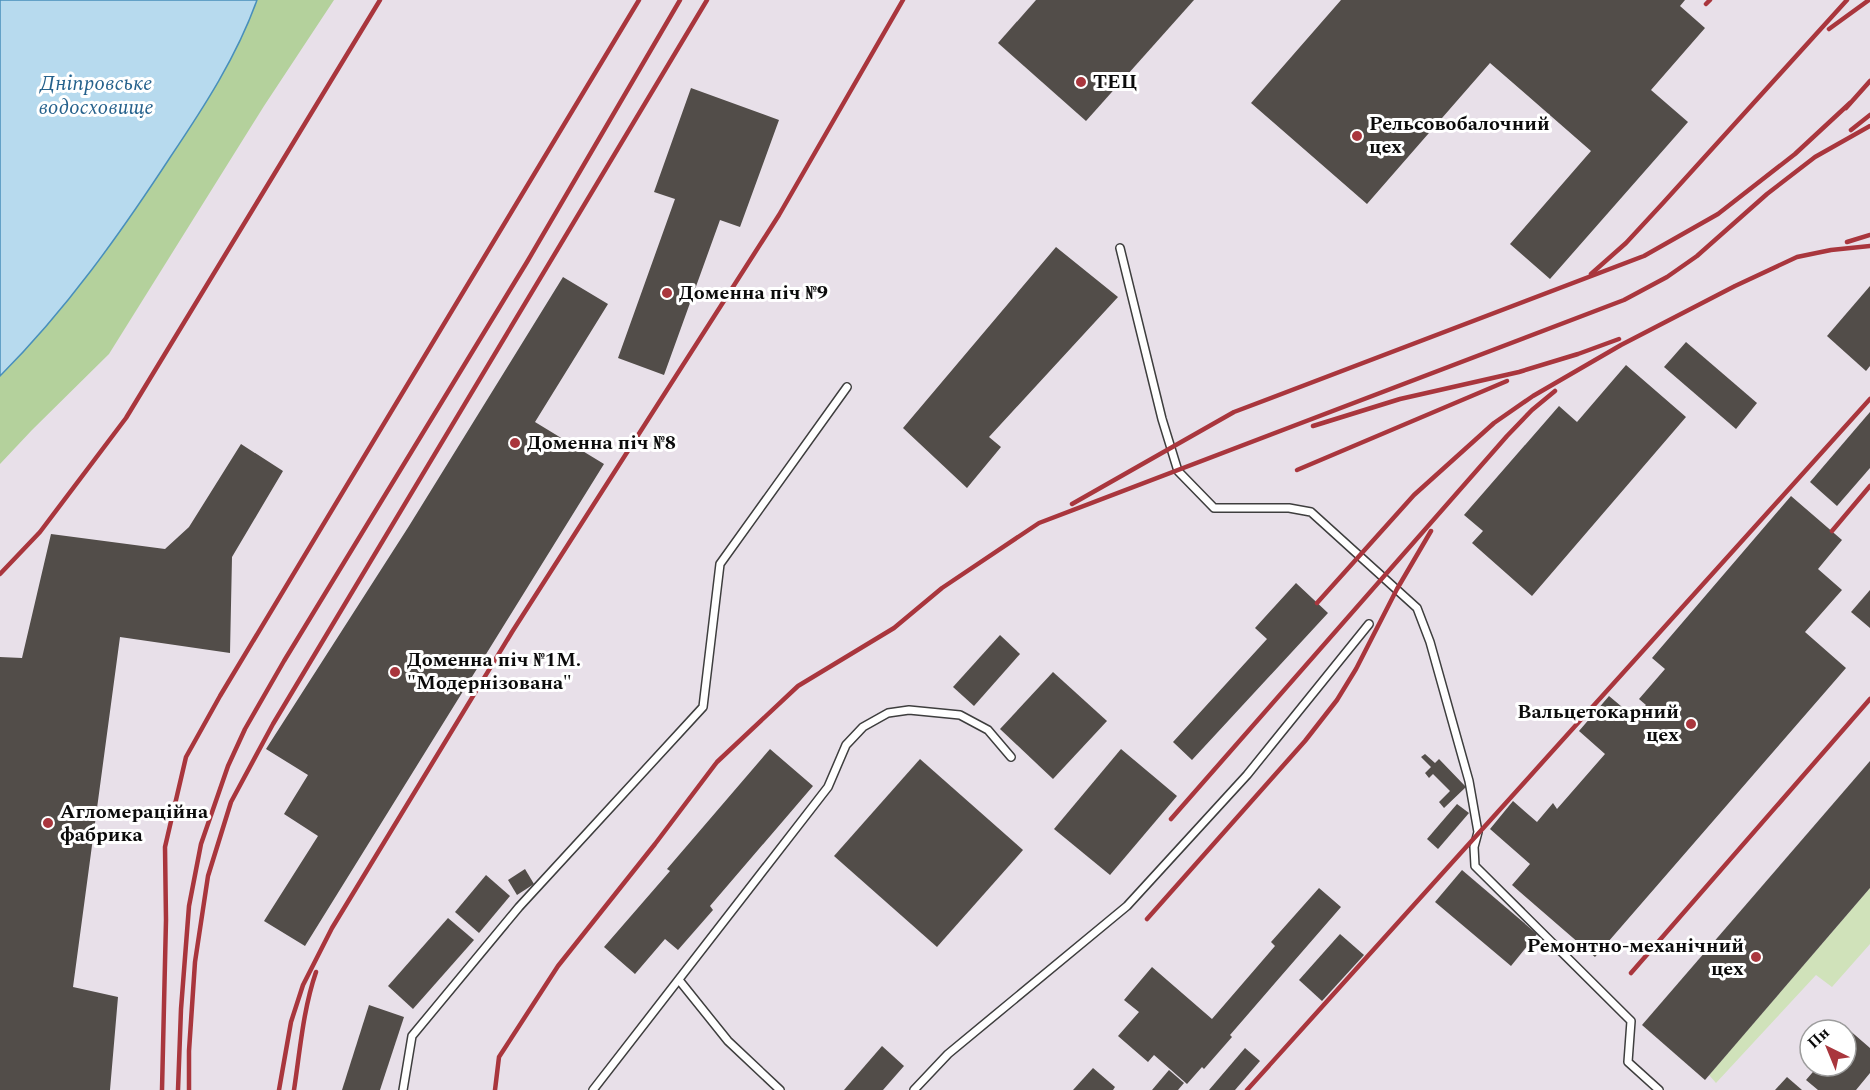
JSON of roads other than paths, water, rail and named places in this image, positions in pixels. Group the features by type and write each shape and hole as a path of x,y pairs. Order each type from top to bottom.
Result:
{"lane":[{"path":"1120,248 1162,419 1178,471 1214,508 1289,508 1311,512 1417,608 1430,642 1469,781 1479,832 1474,847 1475,866 1631,1021 1628,1062 1659,1090"},
{"path":"403,1090 412,1036 519,907 703,707 720,564 847,387"},
{"path":"915,1090 948,1054 1127,906 1247,775 1369,624"},
{"path":"593,1090 828,786 846,745 863,726 888,713 909,710 960,715 988,730 1011,757"},
{"path":"679,980 728,1041 780,1090"}],"water":[{"name":"Дніпровське водосховище","path":"0,0 257,0 240,41 219,81 132,214 70,298 0,376"}],"railway":[{"path":"0,574 40,532 126,418 380,0"},
{"path":"162,1090 166,920 165,847 186,757 220,696 639,0"},
{"path":"178,1090 181,1009 189,906 201,844 228,766 245,729 527,262 680,0"},
{"path":"189,1090 189,1051 195,962 208,876 231,802 273,724 707,0"},
{"path":"279,1090 291,1022 303,985 332,928 512,632 779,215 903,0"},
{"path":"1706,4 1710,0"},
{"path":"1591,274 1626,243 1847,0"},
{"path":"1829,29 1869,0"},
{"path":"1846,108 1870,81"},
{"path":"1072,504 1234,412 1644,256 1718,214 1795,154 1850,103"},
{"path":"1851,130 1870,115"},
{"path":"495,1090 499,1057 558,966 717,762 798,686 894,628 942,588 1039,523 1624,300 1667,277 1697,256 1767,194 1815,157 1870,126"},
{"path":"1847,242 1870,235"},
{"path":"1317,603 1414,495 1494,423 1533,396 1621,345 1797,257 1831,250 1870,246"},
{"path":"1313,426 1400,399 1519,372 1619,339"},
{"path":"1297,470 1507,381"},
{"path":"1171,819 1507,436 1532,410 1555,391"},
{"path":"1247,1090 1870,399"},
{"path":"1832,531 1870,486"},
{"path":"1147,919 1305,741 1337,700 1431,531"},
{"path":"1631,973 1870,699"},
{"path":"294,1090 305,1016 316,972"}],"place":[{"name":"ТЕЦ","path":"1081,82"},
{"name":"Рельсовобалочний цех","path":"1357,136"},
{"name":"Доменна піч №9","path":"667,293"},
{"name":"Доменна піч №8","path":"515,443"},
{"name":"Доменна піч №1М. \"Модернізована\"","path":"395,672"},
{"name":"Вальцетокарний цех","path":"1691,724"},
{"name":"Агломераційна фабрика","path":"48,823"},
{"name":"Ремонтно-механічний цех","path":"1756,957"}]}
